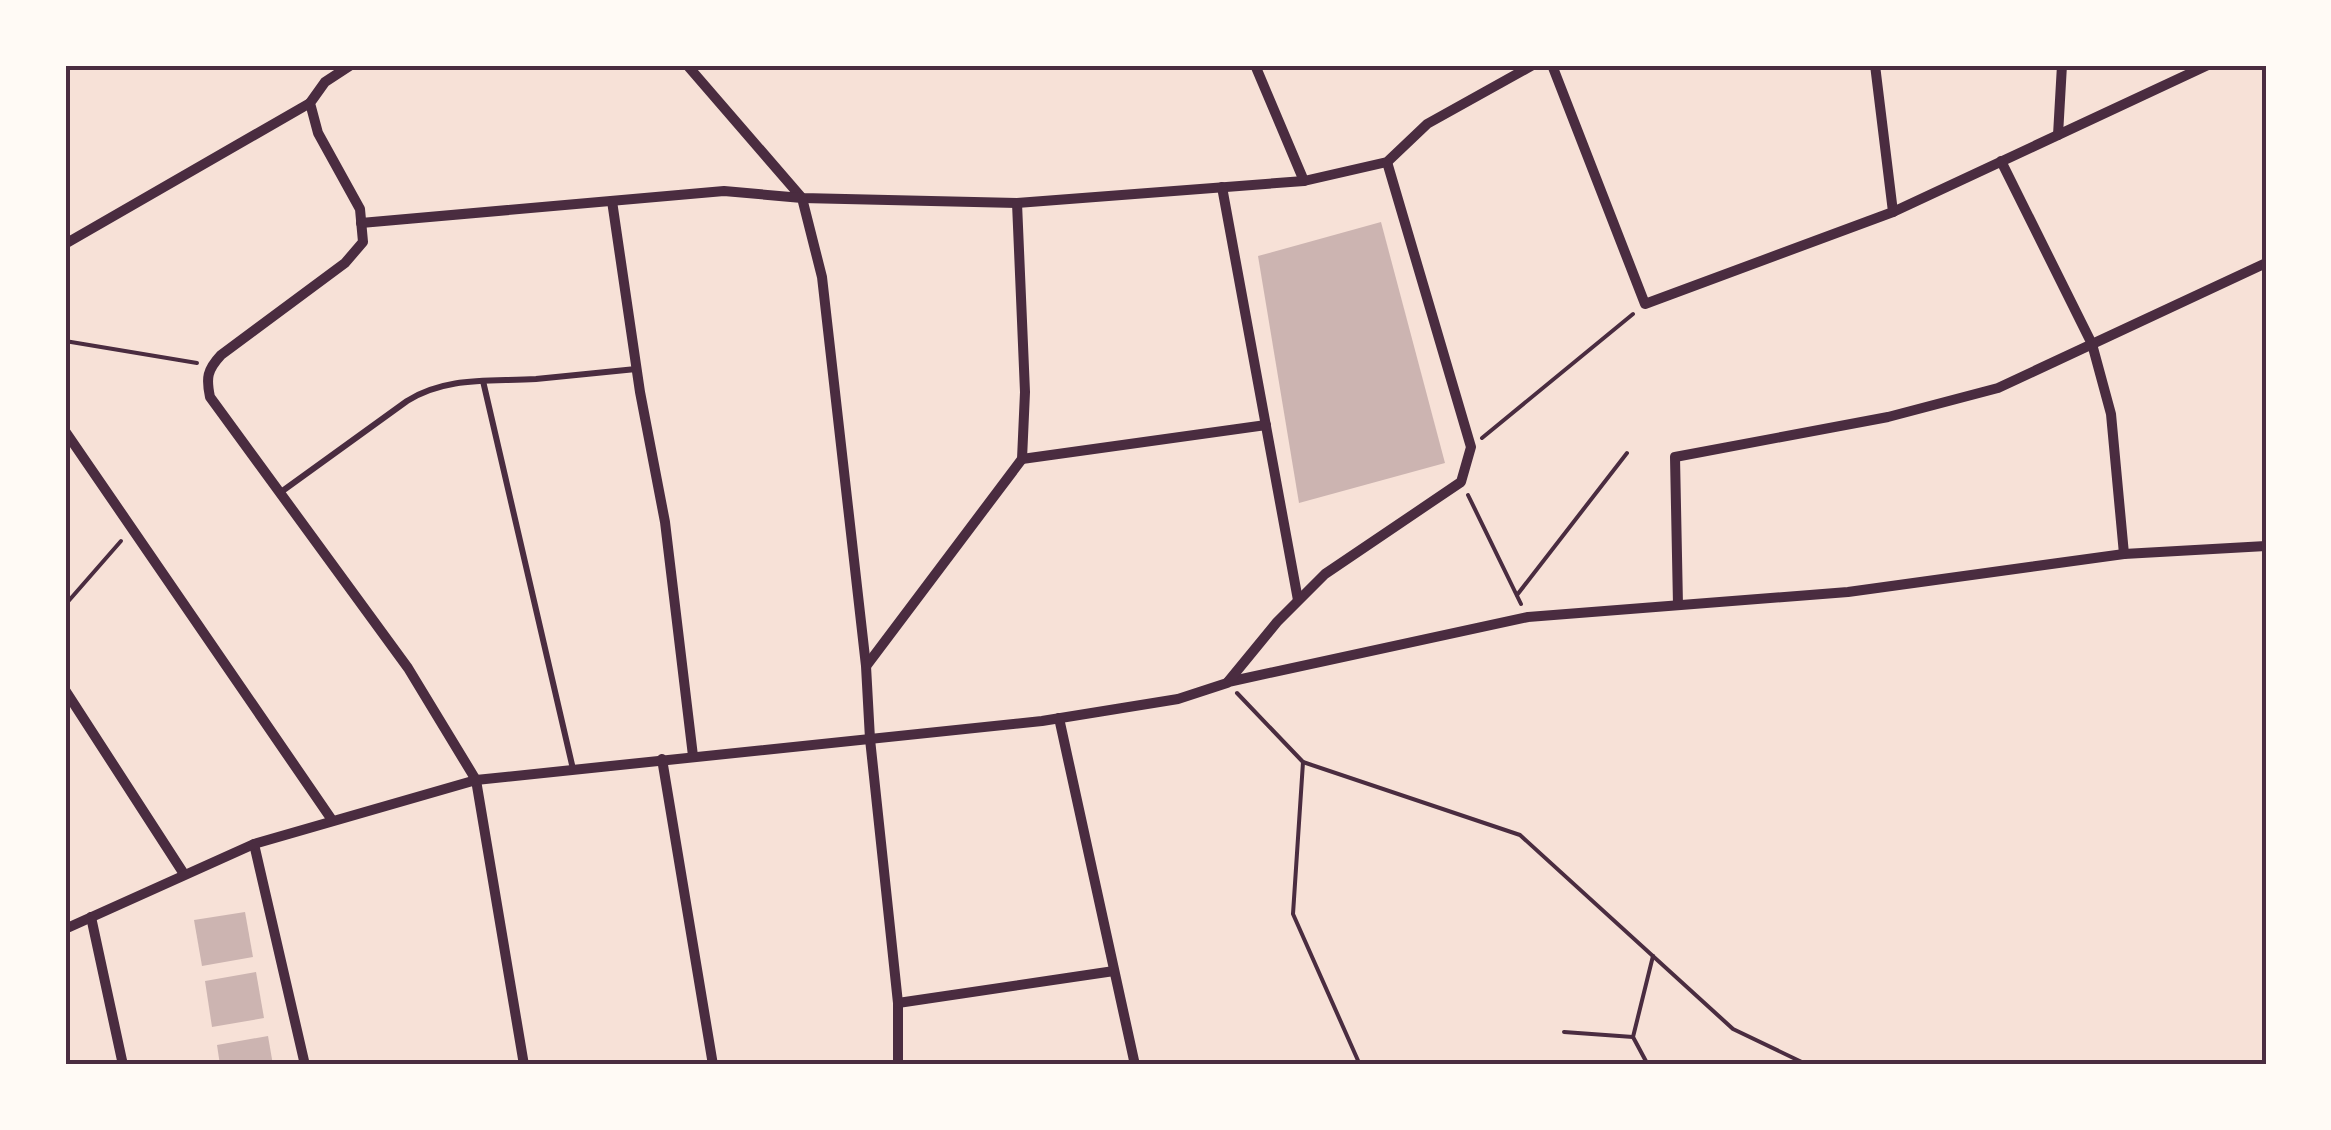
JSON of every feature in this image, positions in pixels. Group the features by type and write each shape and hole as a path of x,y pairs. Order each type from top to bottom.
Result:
{"street":[{"path":"65,244 310,103 326,82 351,65"},
{"path":"687,65 802,198 822,277 866,666 898,1003 898,1065"},
{"path":"1255,65 1304,181"},
{"path":"361,223 724,192 802,198 1017,203 1304,181 1387,162 1426,124 1533,65"},
{"path":"1552,65 1645,304 1892,212 2208,65"},
{"path":"1875,65 1892,212"},
{"path":"2058,135 2062,65"},
{"path":"310,103 318,133 360,209 363,242 345,263 211,365 206,378 210,397 408,668 476,780 524,1065"},
{"path":"2002,161 2092,344 2111,414 2124,554"},
{"path":"1227,682 1325,574 1462,482 1470,447 1387,162"},
{"path":"1222,187 1298,600"},
{"path":"612,201 636,369 664,522 693,756"},
{"path":"866,666 1022,459 1024,392 1017,203"},
{"path":"1678,605 1675,457 1888,418 1998,388 2266,263"},
{"path":"1022,459 1266,425"},
{"path":"65,432 332,820"},
{"path":"65,930 254,844 476,780 1059,718 1178,699 1227,682 1528,617 1848,592 2124,554 2266,546"},
{"path":"65,690 184,874"},
{"path":"1059,718 1135,1065"},
{"path":"662,759 712,1065"},
{"path":"254,844 305,1065"},
{"path":"91,917 123,1065"},
{"path":"898,1003 1114,971"}],"lane":[{"path":"281,492 418,394 444,384 636,369"},
{"path":"483,381 573,769"}],"path":[{"path":"1470,447 1645,304"},
{"path":"65,341 211,365"},
{"path":"1517,595 1627,453"},
{"path":"1462,482 1528,617"},
{"path":"65,606 131,529"},
{"path":"1227,682 1304,762 1520,835 1733,1030 1808,1065"},
{"path":"1304,762 1293,914 1360,1065"},
{"path":"1648,1065 1633,1037 1653,956"},
{"path":"1564,1032 1633,1037"}],"building":[{"path":"1381,222 1445,463 1299,503 1258,256"},
{"path":"245,912 253,957 202,966 194,920"},
{"path":"256,972 264,1018 212,1027 205,981"},
{"path":"268,1036 273,1065 220,1065 217,1045"}]}
